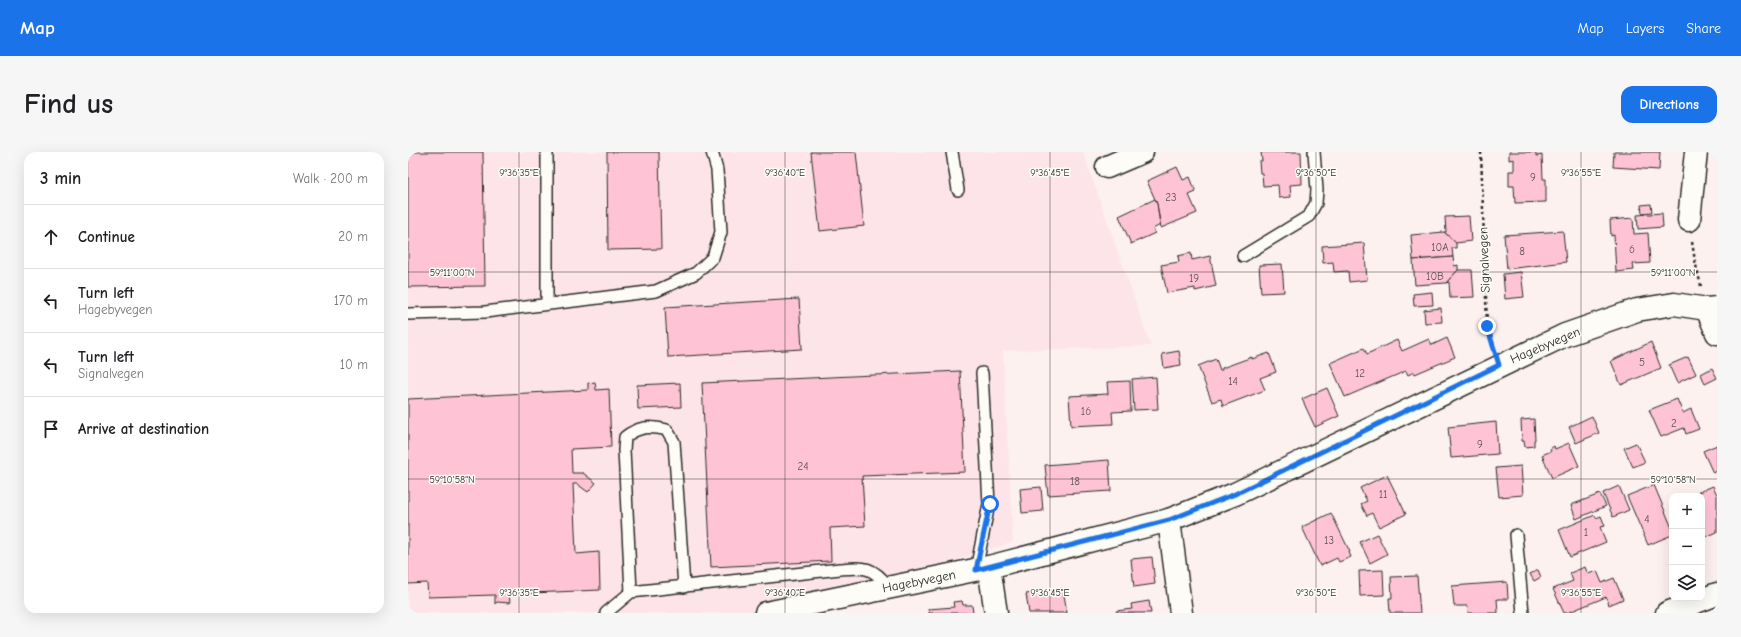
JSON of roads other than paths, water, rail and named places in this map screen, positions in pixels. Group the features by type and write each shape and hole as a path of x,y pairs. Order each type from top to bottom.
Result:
{"street":[{"path":"1107,167 1142,152"},
{"path":"1689,220 1696,152"},
{"name":"Hagebyvegen","path":"766,613 814,608 888,587 983,568 1169,520 1235,494 1565,334 1637,310 1674,304 1712,309"},
{"path":"1712,309 1717,333"},
{"path":"1169,520 1181,613"},
{"path":"983,568 996,613"},
{"path":"1667,613 1717,594"}],"lane":[{"path":"546,152 547,304"},
{"path":"408,314 485,312 656,291 696,273 713,257 721,232 717,170 712,152"},
{"path":"952,152 958,190"},
{"path":"1243,256 1309,216 1316,203 1317,190 1314,152"},
{"path":"982,373 990,504 983,568"},
{"path":"631,592 624,450 625,437 635,430 655,427 667,430 674,442 684,587"},
{"path":"1516,535 1523,613"},
{"path":"606,613 631,592 864,567 879,575 888,587"}]}
